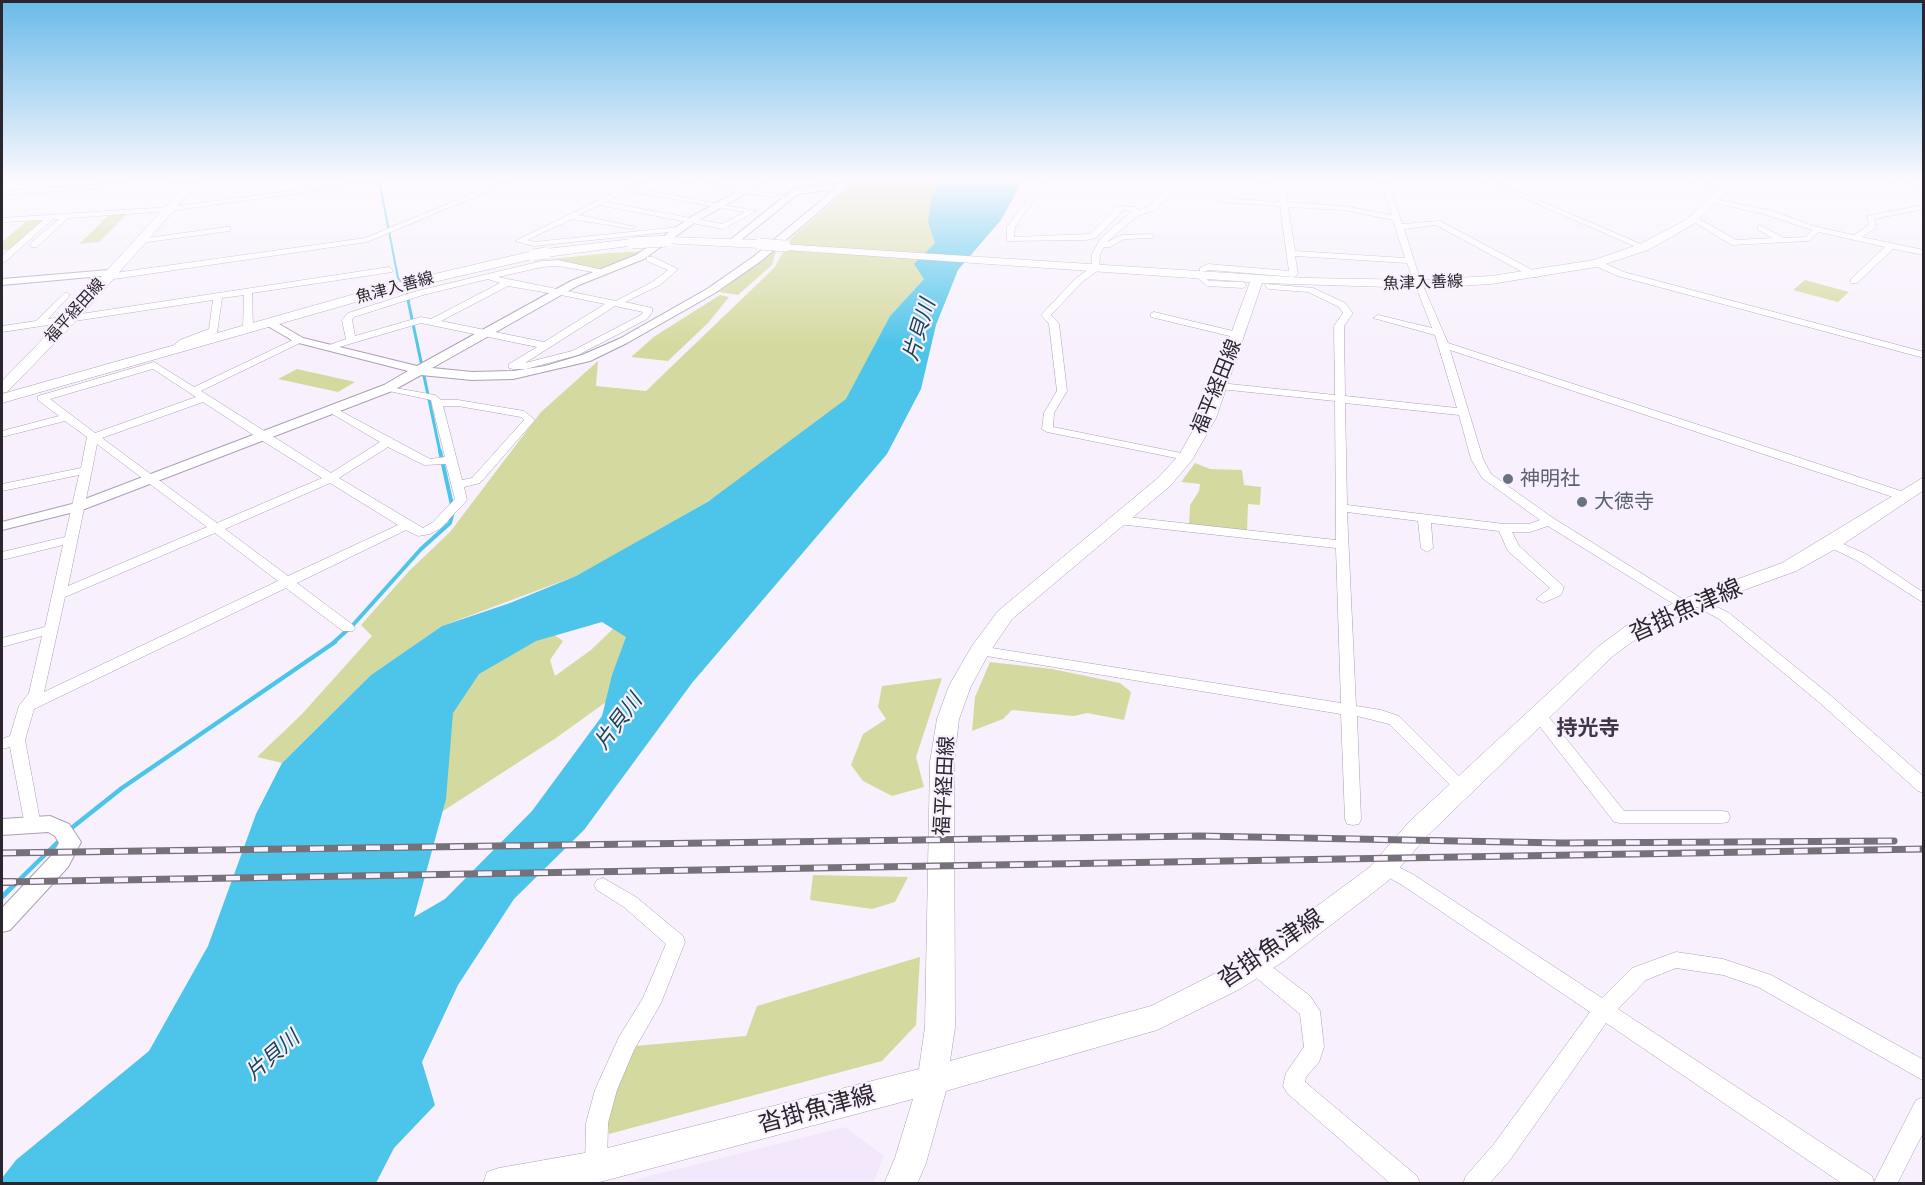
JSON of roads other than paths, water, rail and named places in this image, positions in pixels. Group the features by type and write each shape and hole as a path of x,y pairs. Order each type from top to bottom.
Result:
{"main road":[{"name":"福平経田線","path":"2,388 72,317 145,235"},
{"name":"魚津入善線","path":"2,399 416,282 538,254 632,243 733,242 1090,268 1257,283 1420,284 1535,275 1596,263 1644,247 1669,235"},
{"name":"福平経田線","path":"900,1184 910,1163 933,1080 940,1028 942,762 948,719 960,686 978,651 1005,615 1164,482 1186,457 1201,434 1257,283"},
{"name":"沓掛魚津線","path":"499,1184 596,1167 933,1080 1157,1017 1274,953 1385,867 1418,829 1606,651 1633,631 1691,603 1789,567 1832,543 1913,489"}],"street":[{"path":"2,260 30,235"},
{"path":"34,245 45,235"},
{"path":"140,241 181,235"},
{"path":"2,282 108,275 367,240 378,235"},
{"path":"531,235 519,241 538,254 558,263 604,271"},
{"path":"351,340 347,320 361,310 486,276 538,254 620,235"},
{"path":"2,526 77,507 150,481 388,388 561,292 640,257 670,235"},
{"path":"733,242 741,235"},
{"path":"270,323 299,340 421,371 472,376 513,375 586,358 623,341 735,275 784,235"},
{"path":"1010,235 1010,239 1086,238 1094,235"},
{"path":"1102,247 1104,240 1109,235"},
{"path":"1287,235 1294,274 1208,267 1202,274 1207,283 1257,283 1310,290 1342,305 1348,313 1339,326 1339,399 1342,545 1353,819"},
{"path":"1403,235 1410,261 1440,333 1477,459 1486,476 1550,521 1691,603 1724,616 1825,699 1923,787"},
{"path":"1460,235 1535,275"},
{"path":"1616,235 1644,247"},
{"path":"1722,235 1735,243 1808,239 1812,235"},
{"path":"1773,235 1783,241"},
{"path":"1848,235 1923,253"},
{"path":"1150,236 1122,237 1102,247 1090,268 1046,315 1054,324 1062,392 1049,413 1047,429 1186,457"},
{"path":"1854,281 1891,246"},
{"path":"1290,254 1410,261"},
{"path":"486,276 507,283 561,292 616,303 649,310 644,317 575,354 526,366 513,366 616,303 657,283 674,268 650,259"},
{"path":"1596,263 1621,274 1923,355"},
{"path":"2,329 41,321 389,270"},
{"path":"435,321 507,283"},
{"path":"248,291 248,329"},
{"path":"41,321 66,295"},
{"path":"172,351 183,342 214,332 218,295"},
{"path":"1154,315 1238,335"},
{"path":"1378,318 1440,333"},
{"path":"326,348 421,320 435,321 544,345"},
{"path":"93,437 198,395 299,340"},
{"path":"1444,345 1913,489"},
{"path":"348,628 42,398 154,365 262,436 418,532 436,525 461,500 435,398 388,388"},
{"path":"1220,386 1463,412"},
{"path":"436,403 458,402 524,414 530,420 476,481 457,484"},
{"path":"333,410 428,463 451,460"},
{"path":"2,434 67,417"},
{"path":"32,826 9,742 27,706 36,694 93,437"},
{"path":"59,595 331,478 388,442"},
{"path":"2,487 86,470"},
{"path":"1341,508 1504,528 1530,528 1550,521"},
{"path":"1424,519 1427,548"},
{"path":"1118,520 1342,545"},
{"path":"27,706 407,525"},
{"path":"1504,528 1513,548 1557,587 1556,592 1544,599"},
{"path":"2,556 70,540"},
{"path":"1832,543 1861,557 1923,599"},
{"path":"2,642 50,630"},
{"path":"978,651 1381,715 1394,720 1462,788"},
{"path":"1539,715 1620,817 1722,817"},
{"path":"2,827 50,824 62,830 70,842 60,861 2,923"},
{"path":"1385,867 1604,1009 1864,1184"},
{"path":"596,1167 597,1123 606,1090 626,1044 651,1003 676,942 630,902 603,885"},
{"path":"1474,1184 1502,1152 1604,1009 1639,974 1676,960 1723,967 1764,981 1923,1071"},
{"path":"1255,965 1303,1002 1310,1011 1314,1047 1312,1055 1296,1073 1294,1086 1408,1184"},
{"path":"1885,1184 1923,1107"}],"water":[{"name":"片貝川","path":"932,235 988,235 958,270 936,325 921,389 887,454 692,683 584,830 514,899 458,985 422,1062 435,1105 394,1148 376,1183 2,1184 2,1178 16,1160 149,1051 208,946 256,814 282,763 371,675 442,626 510,603 576,576 709,501 846,399 890,316 924,279 914,264 935,243","holes":["602,622 626,637 612,675 602,716 532,811 445,899 414,917 446,799 453,713 479,674 536,641"]}],"waterway":[{"path":"390,235 398,278 406,288 409,301"},
{"path":"408,300 440,452"},
{"path":"440,451 452,505"},
{"path":"333,643 353,625 421,549 450,523 453,512"},
{"path":"69,830 122,788 335,642"},
{"path":"16,883 60,840"},
{"path":"2,897 16,883"}],"railway":[{"path":"2,853 1200,836 1561,843 1894,841"},
{"path":"14,882 2,882 1924,849"}],"place":[{"name":"神明社","path":"1508,479"},
{"name":"大徳寺","path":"1582,502"}],"district":[{"name":"持光寺","path":"1588,729"}]}
